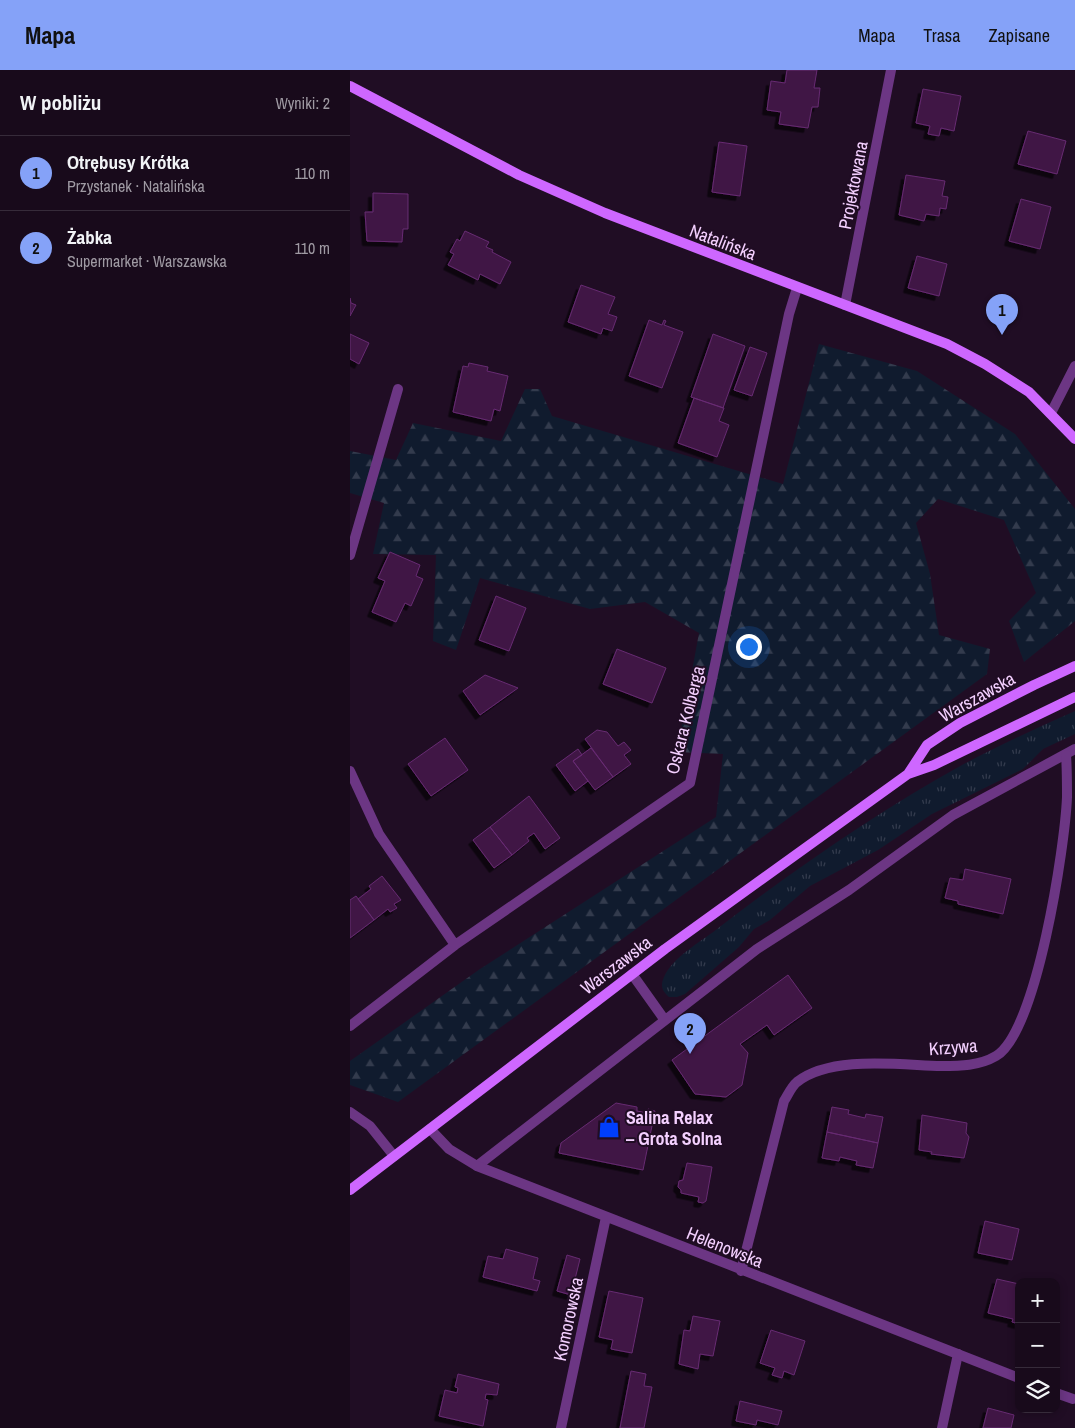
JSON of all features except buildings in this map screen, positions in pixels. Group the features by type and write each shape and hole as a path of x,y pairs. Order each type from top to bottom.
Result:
{"main road":[{"name":"Natalińska","path":"350,86 519,175 605,213 962,352 1008,378 1028,392 1075,439"},
{"name":"Warszawska","path":"908,774 927,745 960,723 1034,684 1075,666"},
{"name":"Warszawska","path":"350,1190 632,974 908,774 934,765 1075,697"}],"street":[{"name":"Projektowana","path":"845,305 891,70"},
{"name":"Oskara Kolberga","path":"350,1026 455,945 690,783 797,288"},
{"path":"1051,413 1075,366"},
{"path":"350,556 398,389"},
{"path":"477,1166 664,1019 757,949 849,890 952,816 1071,752"},
{"name":"Krzywa","path":"741,1271 784,1100 795,1084 806,1076 825,1068 849,1065 967,1066 998,1056 1009,1045 1028,1002 1052,905 1067,798 1071,752"},
{"path":"350,771 379,834 455,945"},
{"path":"632,974 664,1019"},
{"path":"350,1112 370,1126 394,1156"},
{"name":"Helenowska","path":"430,1129 449,1149 477,1166 741,1271 1015,1376"},
{"name":"Komorowska","path":"561,1428 606,1217"},
{"path":"942,1428 958,1354"},
{"path":"1060,1394 1073,1399"}],"green space":[{"path":"819,344 917,371 1015,434 1075,509 1075,621 1024,662 1009,621 1036,593 1004,520 938,499 916,523 930,574 939,635 990,649 987,674 398,1102 350,1085 350,1061 480,969 716,817 723,754 677,752 699,633 645,602 590,609 480,578 456,650 433,641 436,555 373,554 384,503 350,493 350,451 396,460 413,423 501,441 525,389 540,389 552,416 783,484"},
{"path":"1075,711 1075,734 1043,749 1023,769 932,814 878,850 810,886 770,920 754,929 739,947 685,994 669,997 665,993 662,988 664,977 680,957 775,885 836,842 962,765"}],"place":[{"name":"Otrębusy Krótka","path":"1002,335"},
{"name":"Żabka","path":"690,1054"},
{"name":"Salina Relax – Grota Solna","path":"609,1127"}]}
